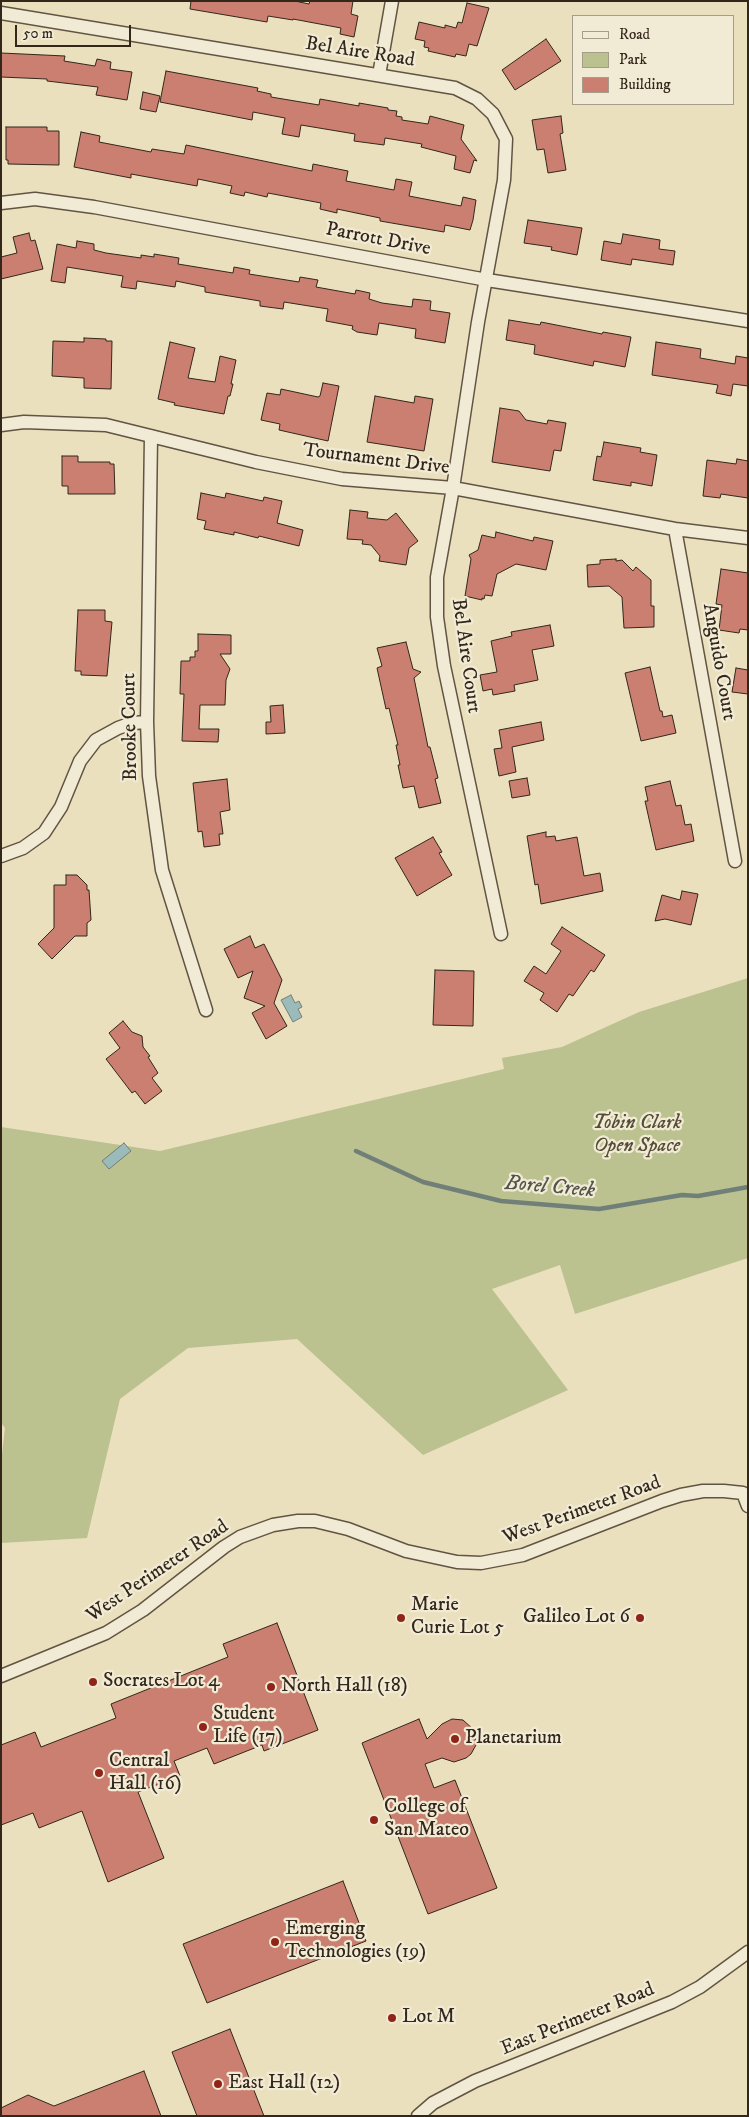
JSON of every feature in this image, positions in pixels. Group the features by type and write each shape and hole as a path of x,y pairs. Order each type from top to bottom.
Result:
{"street":[{"path":"379,75 392,1"},
{"name":"Bel Aire Road","path":"1,13 455,88 477,99 493,114 506,139 504,180 478,322"},
{"name":"Parrott Drive","path":"1,203 35,199 94,207 487,280 748,320"},
{"name":"Bel Aire Court","path":"478,322 453,488 437,577 437,617 444,666 501,934"},
{"name":"Tournament Drive","path":"1,425 24,422 106,425 256,462 342,478 453,488 675,529 748,538"},
{"name":"Brooke Court","path":"151,436 147,722 149,776 162,870 206,1010"},
{"name":"Anguido Court","path":"675,529 735,860"},
{"path":"1,856 23,848 44,833 61,807 80,762 96,740 125,726 147,722"},
{"name":"West Perimeter Road","path":"1,1676 106,1633 142,1610 224,1547 240,1537 273,1525 298,1521 315,1522 348,1529 406,1552 457,1562 481,1563 522,1556 681,1495 703,1491 724,1491 743,1494 748,1506"},
{"name":"East Perimeter Road","path":"418,2116 433,2103 475,2081 672,2002 700,1987 748,1952"}],"green space":[{"name":"Tobin Clark Open Space","path":"748,978 748,1258 575,1314 560,1265 492,1289 568,1390 423,1455 297,1339 188,1348 120,1399 87,1538 1,1543 1,1463 5,1428 1,1423 1,1127 160,1151 504,1069 502,1058 562,1047 639,1012"}],"water":[{"path":"291,995 295,1003 299,1001 302,1007 298,1009 302,1017 293,1022 281,1000"},
{"path":"124,1143 131,1151 109,1169 102,1161"}],"building":[{"path":"191,1 295,1 309,4 310,1 353,1 351,14 358,16 354,37 340,34 341,28 293,19 268,16 267,22 190,9"},
{"path":"467,3 489,8 477,46 469,44 466,56 456,54 455,57 428,51 429,48 424,47 425,41 415,39 419,22 445,28 445,25 456,28 458,22 462,23"},
{"path":"546,39 561,61 515,90 502,70"},
{"path":"1,53 65,56 64,61 95,66 97,59 111,62 110,69 132,72 127,100 96,95 98,87 47,81 47,79 1,77"},
{"path":"166,71 258,88 257,91 271,94 271,97 319,105 320,99 359,106 359,103 397,111 396,116 402,117 402,120 428,124 430,116 464,125 461,139 477,161 474,160 470,173 454,169 456,156 421,147 422,144 385,138 384,145 354,141 355,134 301,125 299,137 282,134 285,118 253,112 252,120 160,102"},
{"path":"143,92 160,96 156,112 140,109"},
{"path":"561,116 563,133 560,134 566,170 548,173 544,149 537,150 532,120"},
{"path":"6,127 47,127 47,131 59,131 59,165 8,164 8,160 6,160"},
{"path":"81,132 100,136 99,142 151,152 152,149 184,154 186,145 312,171 313,164 348,171 346,181 394,190 396,179 412,182 409,196 461,206 463,197 476,200 473,220 470,230 445,225 444,232 380,221 380,218 337,209 337,213 320,209 321,203 268,193 267,197 245,192 244,196 230,193 232,186 198,179 197,186 131,174 131,178 74,167"},
{"path":"528,220 582,228 577,255 551,250 552,247 524,243"},
{"path":"29,233 31,241 35,240 43,269 1,279 1,257 17,253 13,237"},
{"path":"623,234 660,240 659,249 675,251 673,265 632,259 631,265 601,260 604,241 621,244"},
{"path":"77,241 94,244 94,250 106,253 141,258 141,255 154,257 154,254 179,258 178,264 233,273 234,267 250,270 249,274 299,282 300,277 318,280 316,287 355,294 356,290 370,293 369,299 382,303 412,307 413,299 431,301 430,310 450,313 445,343 415,338 416,329 379,323 377,335 357,332 352,329 353,326 326,321 328,309 284,302 283,309 260,306 260,301 205,292 205,287 176,281 175,287 137,281 136,289 121,287 123,276 67,267 65,283 51,281 57,244 76,248"},
{"path":"509,320 540,325 541,322 602,334 603,332 631,337 625,367 594,361 593,366 534,354 535,345 506,340"},
{"path":"84,338 112,341 111,389 84,388 84,378 52,376 53,341 84,342"},
{"path":"170,342 195,348 188,378 215,382 220,356 236,360 231,384 233,384 224,414 174,405 175,403 158,399"},
{"path":"656,342 701,349 700,358 735,364 736,356 748,358 748,386 733,384 731,396 716,393 718,385 652,375"},
{"path":"323,383 339,386 328,441 279,430 280,424 261,420 267,393 280,395 281,389 318,397 320,396"},
{"path":"375,396 414,403 415,396 433,399 424,451 367,442"},
{"path":"500,408 519,411 526,420 547,424 548,420 566,423 561,451 554,450 550,471 492,462"},
{"path":"604,442 641,448 640,452 657,455 652,486 631,482 631,486 593,480 597,456 601,457"},
{"path":"62,456 78,456 78,462 110,462 110,464 114,464 115,494 68,494 68,486 62,486"},
{"path":"737,459 748,461 748,498 721,494 720,498 703,496 707,460 736,464"},
{"path":"201,493 225,498 226,493 263,501 264,497 282,501 277,523 303,530 299,546 259,536 258,538 234,532 234,535 204,529 206,521 197,519"},
{"path":"350,510 368,512 367,518 387,520 396,513 418,541 409,548 406,565 379,561 380,556 371,545 362,544 363,540 347,539"},
{"path":"496,532 533,541 534,537 553,541 546,570 516,564 497,574 492,596 485,595 482,600 465,596 471,559 469,555 478,550 482,535 495,538"},
{"path":"616,559 616,561 622,560 633,571 636,567 651,580 651,606 654,606 654,627 624,628 622,597 609,586 588,587 587,565 600,564 600,560"},
{"path":"721,569 748,573 748,630 740,629 739,633 719,630 722,605 716,604"},
{"path":"78,610 105,610 105,621 112,622 107,676 81,675 81,671 75,671"},
{"path":"550,625 554,646 532,650 538,680 514,685 515,691 493,695 492,689 483,691 480,675 497,672 491,641 512,636 511,632"},
{"path":"198,634 231,635 231,654 220,654 230,669 226,680 225,705 200,705 199,729 219,729 218,742 182,741 184,694 180,694 181,661 190,661 190,657 195,657 195,651 198,651"},
{"path":"406,642 413,669 421,672 414,678 428,747 430,747 438,778 435,779 441,803 419,808 414,786 403,788 398,765 400,765 396,745 398,745 389,708 386,709 377,668 382,666 377,648"},
{"path":"650,667 660,711 662,711 663,717 672,715 676,733 641,741 625,673"},
{"path":"736,668 748,670 748,694 732,692"},
{"path":"283,705 285,733 266,734 266,722 271,722 270,706"},
{"path":"541,722 544,740 512,747 516,772 499,776 494,749 502,748 499,730"},
{"path":"527,778 530,795 512,798 509,781"},
{"path":"227,779 230,810 220,812 223,834 219,834 220,845 204,847 202,831 198,832 193,783"},
{"path":"670,781 676,806 681,805 685,825 691,824 694,841 656,850 645,801 648,801 645,787"},
{"path":"546,832 546,837 555,836 556,841 577,837 584,876 600,873 603,891 541,904 538,884 535,885 527,836"},
{"path":"433,837 442,852 439,853 452,875 417,896 395,858"},
{"path":"66,875 77,875 87,885 91,920 87,923 87,936 75,936 52,959 38,944 54,928 54,885 66,885"},
{"path":"682,891 698,894 691,925 665,919 655,921 662,895 680,900"},
{"path":"562,927 605,955 594,972 591,970 573,996 569,994 557,1012 540,1000 544,993 524,981 534,966 546,974 561,951 551,944"},
{"path":"250,936 255,948 264,944 282,980 274,1003 287,1026 266,1039 252,1013 265,1006 244,998 253,971 238,978 224,949"},
{"path":"435,970 474,971 473,1026 433,1025"},
{"path":"123,1021 132,1032 142,1036 143,1047 150,1056 148,1057 158,1073 152,1078 162,1091 145,1104 135,1091 132,1093 106,1059 120,1048 109,1033"},
{"path":"277,1623 318,1730 264,1751 262,1745 214,1764 207,1748 174,1761 180,1776 138,1792 164,1858 108,1882 82,1811 39,1828 33,1813 1,1825 1,1745 35,1732 41,1747 116,1718 111,1704 228,1657 223,1644"},
{"path":"419,1719 427,1739 442,1724 452,1719 463,1720 474,1730 476,1745 471,1754 466,1758 454,1762 442,1758 425,1764 434,1788 455,1780 497,1888 428,1914 362,1743"},
{"name":"Emerging Technologies (19)","path":"343,1881 366,1941 207,2003 183,1944"},
{"name":"East Hall (12)","path":"230,2029 264,2116 197,2116 172,2052"},
{"path":"144,2071 161,2116 1,2116 1,2108 28,2095 54,2106"}],"waterway":[{"name":"Borel Creek","path":"356,1151 423,1182 501,1201 599,1209 682,1195 698,1196 748,1187"}],"place":[{"name":"Marie Curie Lot 5","path":"401,1618"},
{"name":"Galileo Lot 6","path":"640,1618"},
{"name":"Socrates Lot 4","path":"93,1682"},
{"name":"North Hall (18)","path":"271,1687"},
{"name":"Student Life (17)","path":"203,1727"},
{"name":"Planetarium","path":"455,1739"},
{"name":"Central Hall (16)","path":"99,1773"},
{"name":"College of San Mateo","path":"374,1820"},
{"name":"Emerging Technologies (19)","path":"275,1942"},
{"name":"Lot M","path":"392,2018"},
{"name":"East Hall (12)","path":"218,2084"}]}
